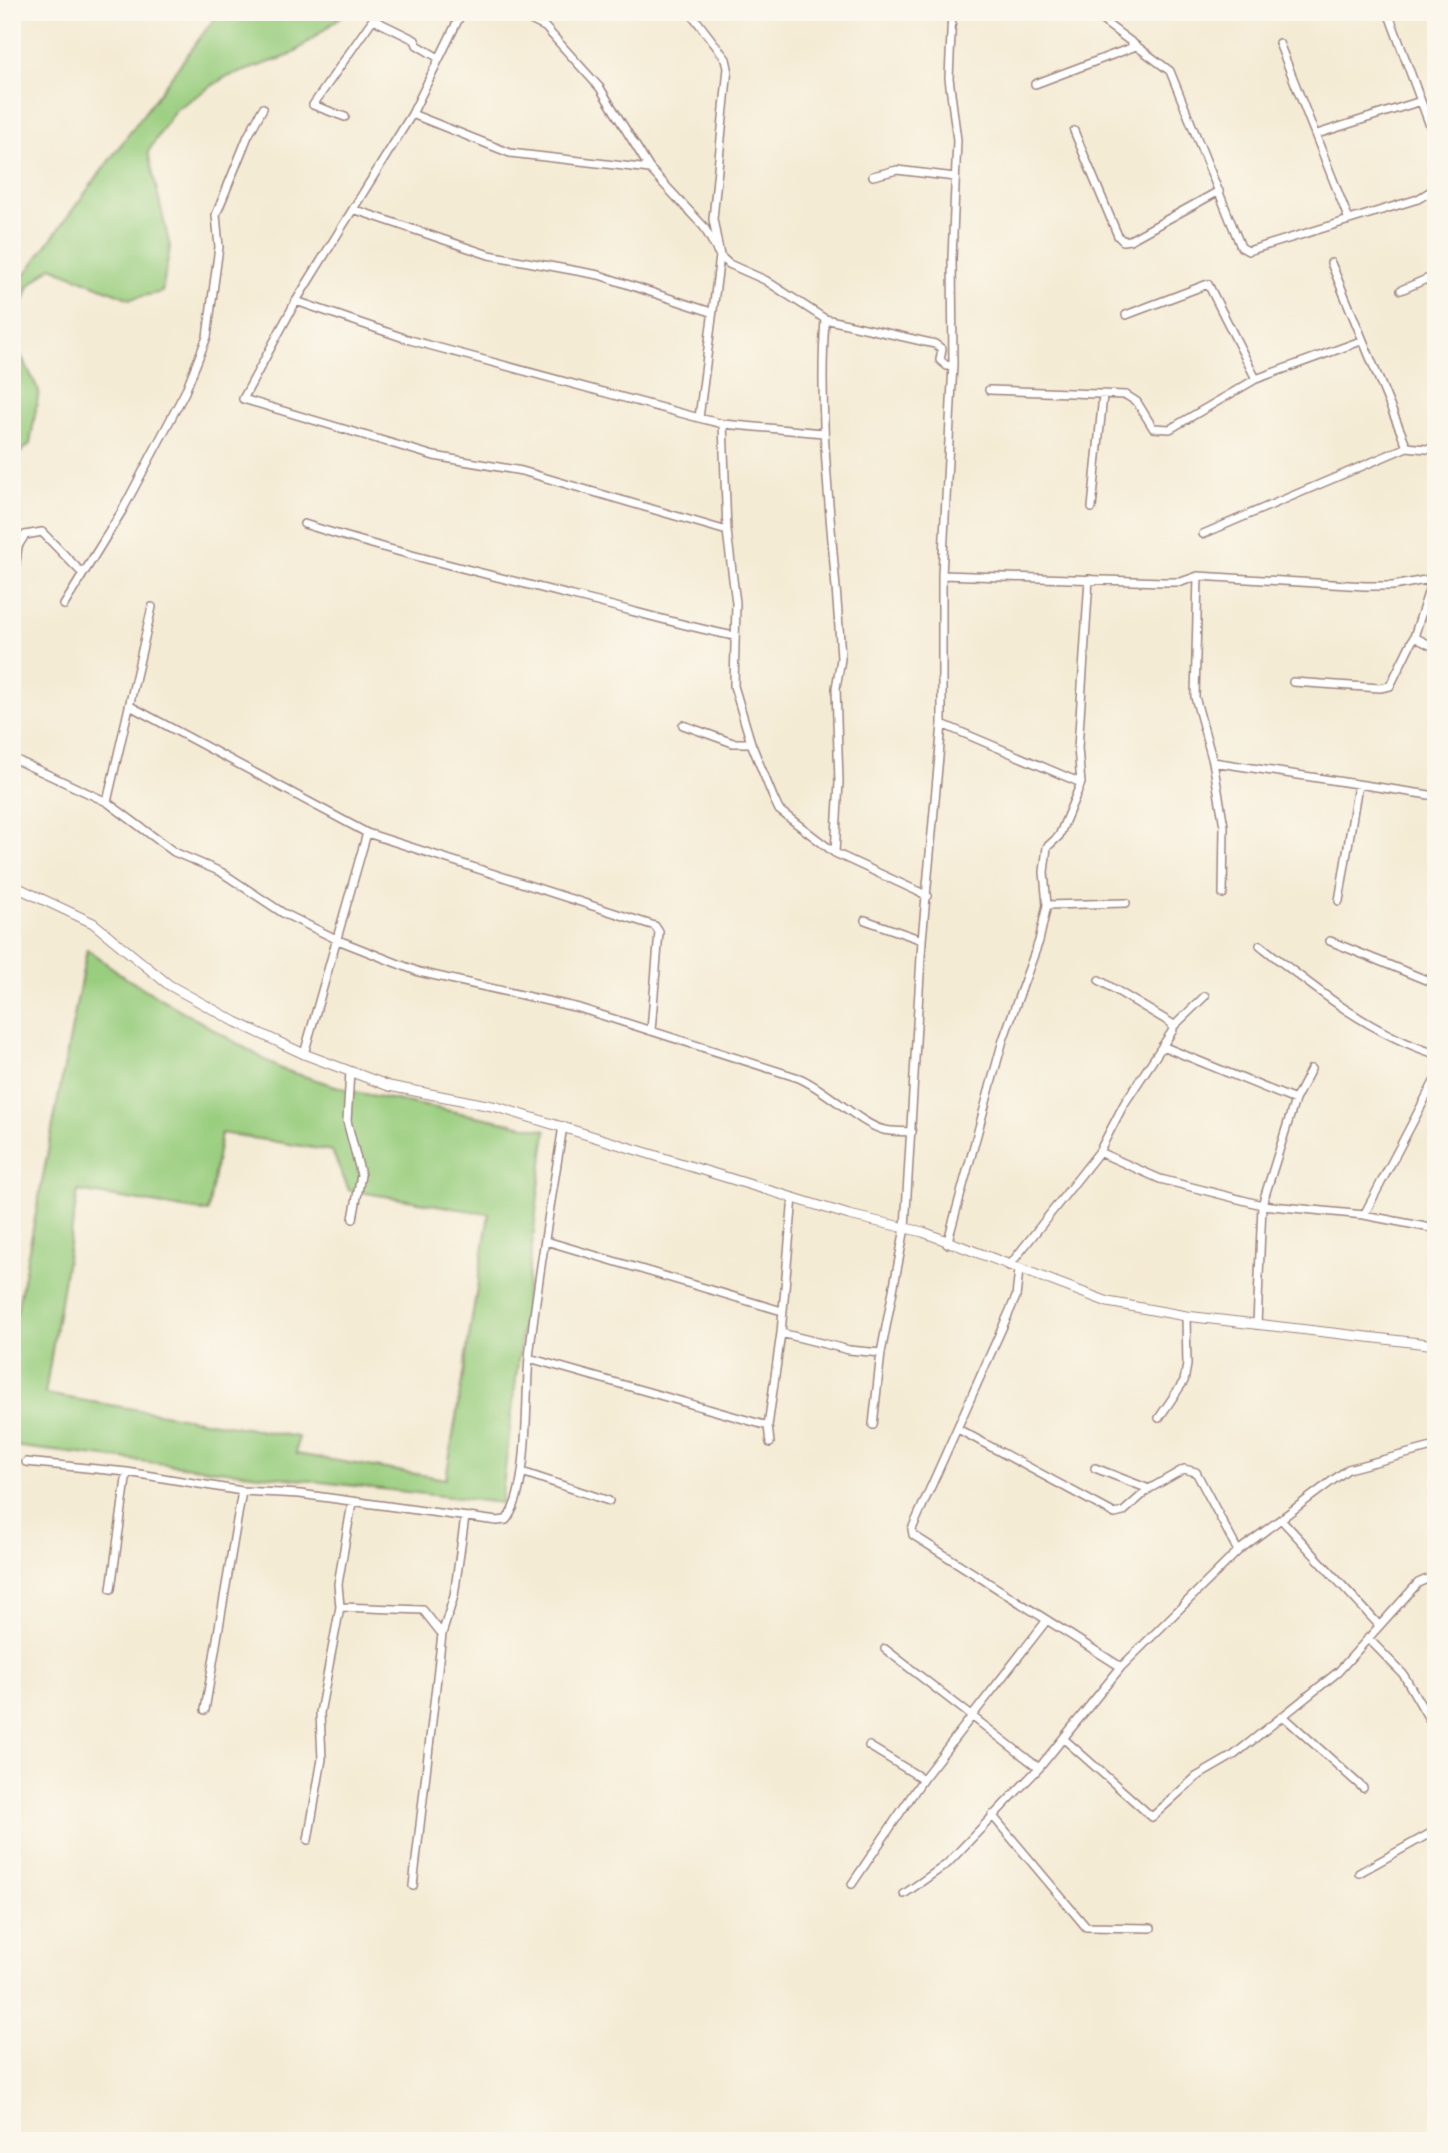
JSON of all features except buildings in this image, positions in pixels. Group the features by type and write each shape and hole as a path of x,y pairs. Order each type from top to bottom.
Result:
{"street":[{"path":"345,117 313,105 378,12"},
{"path":"462,12 437,57 412,114 296,301 243,399 411,450 522,471 727,531"},
{"path":"514,12 545,27 600,88 650,169 704,227 720,256 765,280 825,319 935,344 942,349 940,360 947,366 953,364"},
{"path":"690,12 726,60 728,68 713,219 720,256 699,418"},
{"path":"922,12 925,15 942,12"},
{"path":"873,1425 881,1353 905,1228 922,940 942,724 942,575 953,364 957,140 949,78 952,12"},
{"path":"1090,12 1170,71 1241,247 1248,251 1418,199 1436,188"},
{"path":"1388,12 1436,142"},
{"path":"374,20 415,40 417,45 437,57"},
{"path":"1279,43 1349,220"},
{"path":"1035,84 1136,46"},
{"path":"1317,134 1420,101"},
{"path":"64,605 167,430 207,337 219,247 216,215 248,136 263,108"},
{"path":"412,114 510,153 650,169"},
{"path":"1074,131 1118,236 1123,241 1130,240 1219,191"},
{"path":"873,177 897,170 955,177"},
{"path":"353,209 489,255 599,275 711,312"},
{"path":"1331,263 1407,447"},
{"path":"1401,290 1436,275"},
{"path":"1126,315 1208,284 1256,379"},
{"path":"296,301 410,340 699,418 723,424 823,433"},
{"path":"825,319 821,370 823,433 841,659 836,688 839,782 835,853"},
{"path":"989,390 1132,398 1153,428 1170,429 1256,379 1361,341"},
{"path":"1092,508 1103,395"},
{"path":"723,424 727,531 736,603 734,686 751,743 779,810 835,853 928,896"},
{"path":"1203,534 1407,447 1436,450"},
{"path":"304,524 399,554 598,602 669,623 734,636"},
{"path":"12,594 18,546 25,535 42,532 83,574"},
{"path":"942,575 1164,582 1181,582 1198,576 1374,586 1393,586 1434,578 1415,637 1390,686 1380,688 1293,682"},
{"path":"1198,576 1195,697 1213,762 1226,839 1223,894"},
{"path":"947,1244 1003,1040 1039,941 1047,905 1044,872 1047,848 1059,836 1080,783 1078,748 1089,579"},
{"path":"107,802 152,607"},
{"path":"1415,637 1436,648"},
{"path":"130,706 366,833 655,926 659,932 651,1031"},
{"path":"942,724 1080,783"},
{"path":"684,725 733,743 751,743"},
{"path":"12,758 107,802 174,852 229,877 283,913 338,940 419,972 579,1008 799,1078 816,1085 871,1125 884,1130 912,1132"},
{"path":"1213,762 1436,796"},
{"path":"1339,901 1358,785"},
{"path":"304,1054 366,833"},
{"path":"12,885 93,923 169,985 304,1054 389,1086 497,1107 793,1197 923,1232 947,1244 1108,1302 1186,1316 1436,1345"},
{"path":"1047,905 1126,903"},
{"path":"865,920 922,940"},
{"path":"1330,942 1436,984"},
{"path":"1260,944 1330,999 1395,1039 1436,1054"},
{"path":"1099,980 1174,1026"},
{"path":"1009,1266 1099,1152 1124,1104 1174,1026 1205,996"},
{"path":"1162,1046 1295,1100"},
{"path":"1257,1325 1262,1205 1295,1100 1311,1069"},
{"path":"350,1072 347,1121 360,1175 353,1219"},
{"path":"1364,1215 1436,1078"},
{"path":"26,1462 127,1472 242,1491 300,1494 352,1503 506,1520 516,1504 522,1472 529,1358 563,1126"},
{"path":"1099,1152 1160,1180 1262,1205 1364,1215 1436,1229"},
{"path":"770,1443 768,1426 781,1333 793,1197"},
{"path":"545,1241 782,1311"},
{"path":"1019,1270 1016,1297 912,1529 913,1535 1121,1667"},
{"path":"1159,1418 1184,1381 1187,1365 1186,1316"},
{"path":"781,1333 849,1349 881,1353"},
{"path":"529,1358 768,1426"},
{"path":"958,1429 1107,1512 1123,1512 1149,1489 1184,1469 1196,1472 1238,1551"},
{"path":"904,1894 937,1874 1065,1739 1121,1667 1238,1551 1356,1465 1436,1446"},
{"path":"1095,1468 1149,1489"},
{"path":"111,1589 127,1472"},
{"path":"522,1472 609,1502"},
{"path":"205,1710 242,1491"},
{"path":"308,1840 321,1759 320,1713 340,1607 338,1584 352,1503"},
{"path":"413,1886 443,1645 442,1634 454,1596 465,1517"},
{"path":"1281,1519 1378,1624"},
{"path":"1065,1739 1152,1817 1196,1777 1234,1755 1338,1672 1378,1624 1418,1583 1436,1576"},
{"path":"340,1607 423,1610 442,1634"},
{"path":"852,1884 923,1779 1047,1620"},
{"path":"1368,1638 1403,1674 1436,1731"},
{"path":"885,1649 1039,1768"},
{"path":"1283,1716 1363,1788"},
{"path":"869,1746 923,1779"},
{"path":"992,1815 1086,1927 1151,1928"},
{"path":"1359,1873 1436,1830"}],"green space":[{"path":"219,12 347,12 291,55 224,78 175,110 148,152 170,247 162,292 130,299 51,267 29,286 12,336 12,292"},
{"path":"12,338 39,391 30,444 12,460"},
{"path":"87,949 126,978 281,1069 355,1092 546,1130 501,1503 12,1446 12,1337","holes":["221,1133 332,1151 349,1190 489,1214 446,1479 296,1454 298,1437 45,1394 78,1191 208,1212"]}]}
